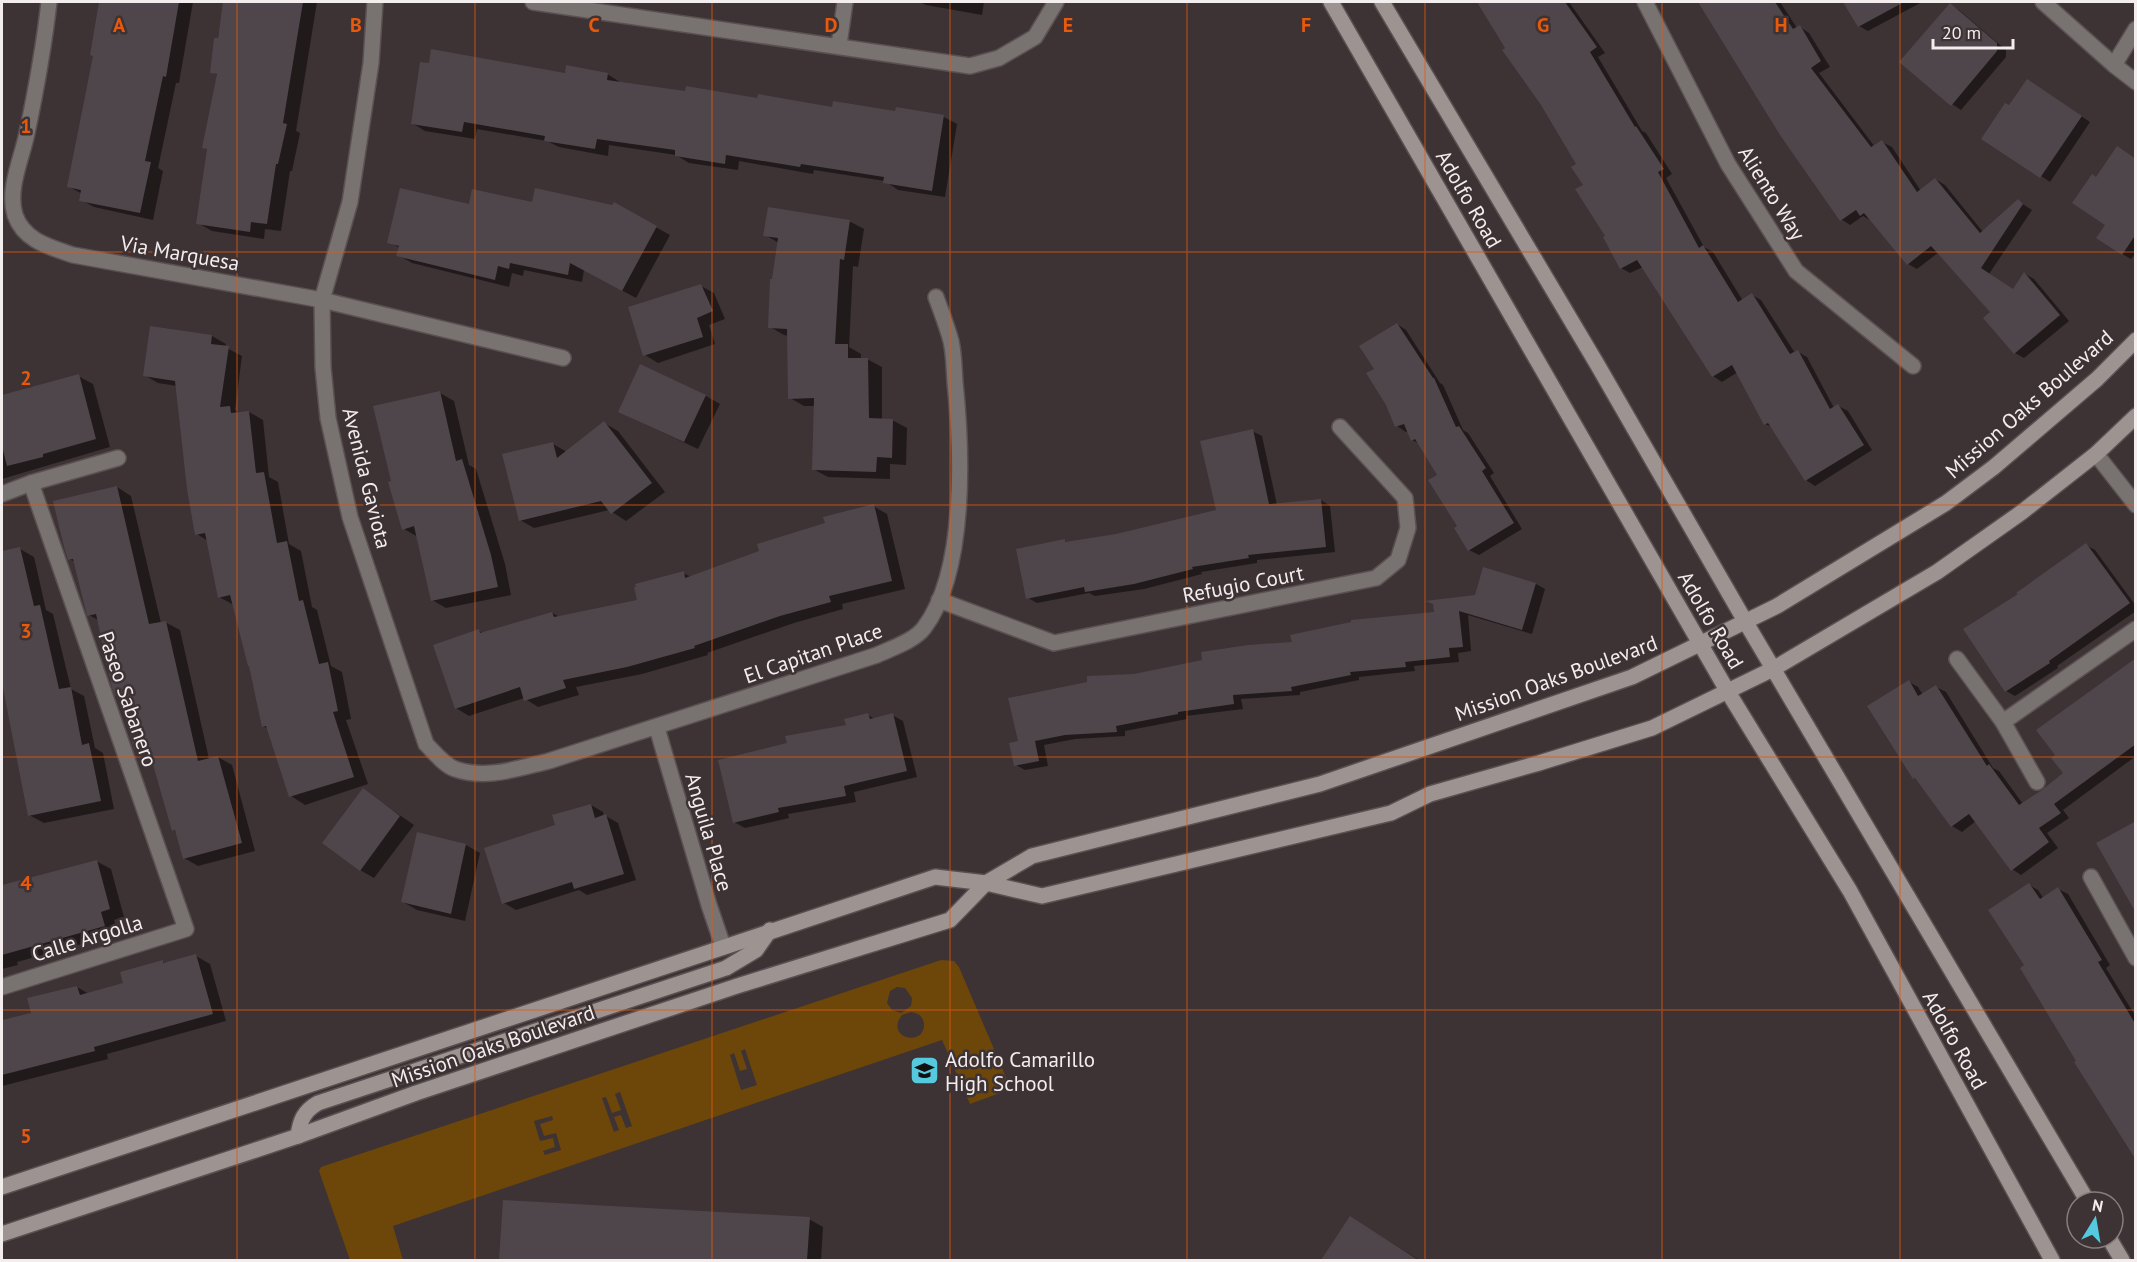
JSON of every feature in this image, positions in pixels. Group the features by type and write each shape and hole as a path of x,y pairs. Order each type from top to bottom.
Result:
{"main road":[{"name":"Adolfo Road","path":"1331,2 1728,692 1850,891 2052,1260"},
{"name":"Adolfo Road","path":"1382,2 2081,1190"},
{"name":"Mission Oaks Boulevard","path":"2,1234 726,990 950,920 986,883 1032,856 1320,784 1632,677 1776,606 1946,503 1994,467 2097,379 2136,340"},
{"name":"Mission Oaks Boulevard","path":"2,1187 934,877 986,883 1042,896 1391,813 1430,794 1652,728 1773,669 1937,572 2022,512 2096,454 2136,416"},
{"path":"298,1136 303,1114 318,1102 726,968 756,950 770,930"}],"street":[{"name":"Via Marquesa","path":"49,2 45,37 13,193 15,214 23,230 40,244 73,255 322,300 563,358"},
{"name":"Avenida Gaviota","path":"375,2 371,63 350,202 322,300 323,367 328,418 350,517 426,744 453,769"},
{"path":"533,2 970,66 999,58 1035,38 1056,2"},
{"path":"839,45 845,2"},
{"name":"Aliento Way","path":"1645,2 1728,164 1796,271 1913,366"},
{"path":"2043,2 2136,82"},
{"path":"2114,65 2136,29"},
{"name":"El Capitan Place","path":"453,769 499,773 549,761 657,728 877,655 904,643 924,629 939,600 951,565 958,520 960,460 958,405 951,341 936,297"},
{"name":"Refugio Court","path":"939,600 1054,643 1377,578 1398,560 1408,528 1405,498 1340,427"},
{"path":"2096,454 2136,505"},
{"path":"2,494 31,483 118,458"},
{"name":"Paseo Sabanero","path":"31,483 186,929"},
{"path":"2003,722 2136,629"},
{"path":"1957,659 2003,722 2037,782"},
{"name":"Anguila Place","path":"657,728 723,946"},
{"path":"2091,877 2130,936 2136,958"},
{"name":"Calle Argolla","path":"2,987 186,929"}],"shaded area":[{"path":"941,960 954,961 959,967 1011,1089 970,1104 942,1040 393,1226 403,1260 350,1260 319,1171 321,1167","holes":["897,987 905,988 912,998 911,1006 901,1013 892,1010 887,1003 890,991","911,1012 918,1014 924,1024 923,1031 913,1038 901,1034 898,1023 902,1015","745,1049 757,1085 741,1090 730,1055 734,1053 740,1071 747,1069 741,1051","620,1092 632,1126 626,1128 621,1115 614,1117 619,1130 614,1132 602,1098 606,1097 612,1113 621,1110 615,1094","552,1116 553,1120 540,1124 544,1136 556,1133 561,1150 545,1155 543,1151 555,1147 553,1138 540,1141 534,1121"]}],"building":[{"path":"99,2 179,2 166,77 163,76 145,161 151,162 140,213 79,201 81,190 67,187 93,56 90,55"},
{"path":"223,2 303,2 283,123 287,124 278,164 276,164 267,224 251,222 250,232 196,224 207,149 202,148 217,74 210,73 214,38 218,38"},
{"path":"1477,2 1565,2 1597,47 1590,52 1635,127 1664,169 1658,172 1699,248 1703,245 1738,302 1752,293 1790,354 1798,350 1830,409 1838,404 1864,445 1805,481 1768,423 1764,425 1732,365 1712,377 1637,260 1620,269 1603,237 1605,236 1575,189 1583,185 1571,167 1576,164 1541,105 1502,50 1505,48"},
{"path":"1698,2 1775,2 1793,29 1800,25 1821,61 1811,68 1871,147 1882,140 1917,192 1935,178 1980,233 2018,199 2023,204 1981,268 2013,289 2024,272 2060,315 2014,354 1983,318 1990,312 1931,246 1907,265 1864,213 1860,216 1856,210 1840,221 1780,135"},
{"path":"1843,2 1904,2 1858,27"},
{"path":"1950,3 1997,43 1997,51 1951,106 1899,62"},
{"path":"431,49 565,73 566,65 608,73 607,80 685,91 686,86 757,98 758,94 832,107 833,101 895,111 896,107 944,115 932,191 883,183 884,177 801,164 800,167 726,155 725,164 675,156 675,150 597,139 595,149 544,141 545,136 464,122 462,132 411,124 420,62 429,63"},
{"path":"2027,79 2082,116 2040,178 1981,139 2005,103 2009,105"},
{"path":"2117,146 2136,159 2136,234 2122,255 2096,238 2105,225 2072,203 2092,174 2096,177"},
{"path":"400,188 469,204 472,189 532,202 535,188 612,205 614,202 657,226 622,291 570,263 568,275 510,263 509,269 498,266 495,280 396,256 399,246 387,243"},
{"path":"768,207 850,220 844,260 840,259 835,344 848,344 848,358 868,358 869,418 893,419 892,458 877,457 876,472 812,470 814,398 788,399 787,329 768,328 770,279 772,279 778,238 763,236"},
{"path":"701,284 713,311 697,318 703,337 643,356 628,307"},
{"path":"1397,323 1434,378 1456,427 1459,426 1486,468 1482,471 1514,523 1468,551 1454,528 1457,526 1428,480 1437,475 1415,439 1411,441 1404,424 1395,427 1386,405 1366,373 1374,369 1359,346"},
{"path":"150,326 212,335 211,344 229,346 220,407 230,406 231,413 249,411 256,473 264,472 277,543 287,541 299,601 303,600 319,664 328,662 338,711 333,712 354,777 289,797 266,726 262,727 230,595 218,598 205,533 195,535 187,489 175,381 143,376"},
{"path":"640,364 706,395 684,442 618,412"},
{"path":"79,374 96,439 43,454 43,457 7,466 2,446 2,395"},
{"path":"440,391 456,461 462,459 491,555 498,587 431,601 414,526 402,530 388,482 391,481 373,406"},
{"path":"604,421 652,483 611,514 601,501 519,521 502,454 553,442 557,458"},
{"path":"1253,429 1269,504 1321,499 1326,547 1248,555 1249,558 1192,567 1193,569 1134,584 1085,592 1084,587 1026,599 1016,549 1065,539 1065,542 1116,534 1216,510 1200,441"},
{"path":"117,486 149,624 166,621 198,761 218,756 242,843 183,859 175,830 172,831 148,747 134,750 120,695 115,696 112,688 96,614 87,616 73,559 68,560 53,501"},
{"path":"874,504 892,581 829,596 831,602 780,616 694,646 695,648 627,667 563,680 566,688 524,701 520,687 455,709 433,645 479,629 480,633 552,612 554,617 637,600 635,584 684,571 685,578 759,551 757,544 825,523 823,517"},
{"path":"2086,543 2130,603 2049,661 2050,663 2005,692 1963,629 2018,594 2016,593"},
{"path":"20,547 34,606 40,605 59,689 71,687 82,745 89,743 101,801 28,816 2,683 2,551"},
{"path":"1483,567 1536,583 1522,630 1459,611 1463,647 1449,648 1450,657 1405,662 1406,667 1350,672 1351,675 1291,687 1292,691 1233,695 1234,704 1178,712 1178,714 1116,726 1117,732 1065,735 1035,741 1039,761 1014,766 1009,743 1018,741 1008,698 1087,682 1087,676 1134,674 1202,660 1201,652 1248,645 1292,642 1290,635 1351,622 1351,620 1434,612 1433,604 1425,601 1475,595"},
{"path":"2136,658 2136,744 2054,804 2061,813 2039,828 2049,842 2011,871 1969,814 1951,827 1915,778 1913,779 1867,706 1909,680 1918,696 1936,685 1987,766 1989,764 2019,805 2063,773 2051,758 2055,755 2036,730"},
{"path":"868,713 870,719 893,713 907,771 844,786 846,796 778,808 779,812 733,823 718,760 787,743 785,736 846,725 844,719"},
{"path":"363,788 400,816 360,871 322,843"},
{"path":"591,804 595,818 606,814 624,874 574,889 572,882 502,904 484,848 555,825 552,815"},
{"path":"2136,821 2136,913 2096,843"},
{"path":"417,832 466,844 451,914 401,902"},
{"path":"97,860 110,909 101,912 105,926 2,955 2,885"},
{"path":"2029,883 2040,899 2058,887 2102,960 2098,962 2136,1025 2136,1160 2074,1062 2076,1061 2020,968 2024,965 1988,910"},
{"path":"196,954 213,1014 94,1047 95,1051 2,1075 2,1020 31,1013 27,998 77,986 80,995 123,983 120,972"},
{"path":"503,1200 810,1217 807,1260 499,1260"},
{"path":"1350,1216 1418,1260 1321,1260"}],"place":[{"name":"Adolfo Camarillo High School","path":"924,1071"}]}
